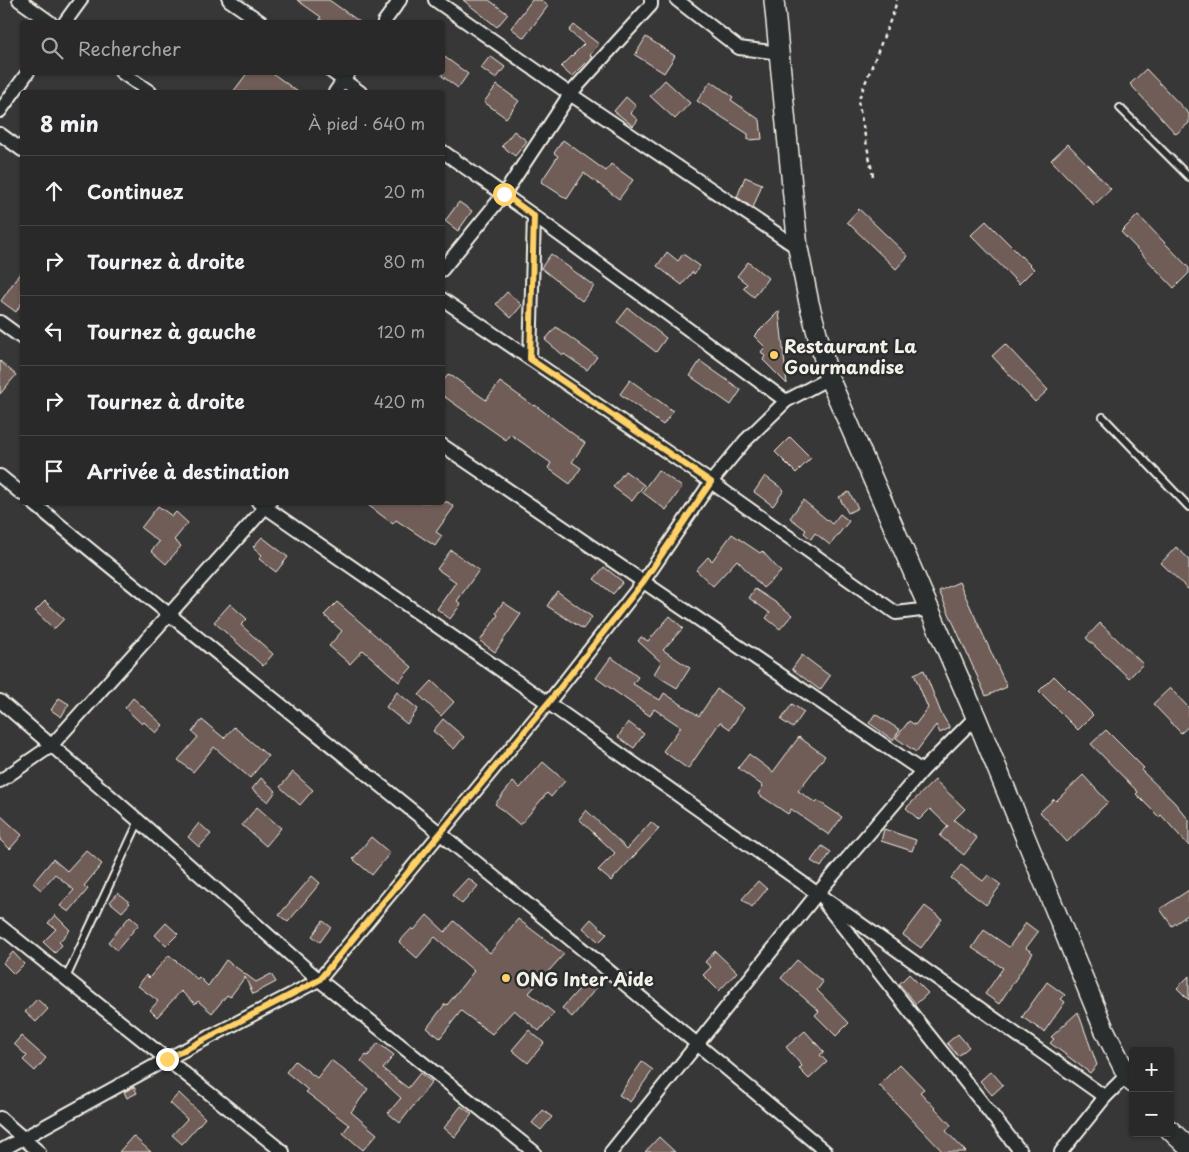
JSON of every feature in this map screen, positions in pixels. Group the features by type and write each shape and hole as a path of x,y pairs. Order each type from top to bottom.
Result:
{"main road":[{"path":"774,0 798,248 809,303 830,378 976,717 1104,1029 1129,1077"},
{"path":"1174,1134 1189,1148"}],"street":[{"path":"20,0 47,20"},
{"path":"66,20 81,0"},
{"path":"229,0 257,20"},
{"path":"385,20 400,0"},
{"path":"435,0 798,248"},
{"path":"445,266 504,194 570,94 651,5 651,0"},
{"path":"677,0 739,48 780,52"},
{"path":"0,111 26,75"},
{"path":"126,75 147,90"},
{"path":"336,90 346,76 358,90"},
{"path":"0,134 20,149"},
{"path":"445,153 504,194 786,401"},
{"path":"530,359 534,216"},
{"path":"445,301 711,482 896,613 930,609"},
{"path":"0,322 20,337"},
{"path":"0,1151 167,1059 319,980 548,703 643,582 711,482 745,440 786,401 830,378"},
{"path":"445,447 922,771"},
{"path":"0,476 20,492"},
{"path":"36,505 168,615 441,834 698,1044 826,1152"},
{"path":"0,781 51,746 263,505"},
{"path":"265,505 1105,1097"},
{"path":"0,701 319,980 534,1152"},
{"path":"611,1152 817,894 922,771 976,717"},
{"path":"817,894 1021,1152"},
{"path":"0,926 283,1152"},
{"path":"1061,1152 1105,1097 1129,1080"},
{"path":"0,1118 40,1152"}],"lane":[{"path":"1120,108 1189,177"},
{"path":"1103,417 1189,507"},
{"path":"66,978 139,821"}],"path":[{"path":"873,176 858,101 897,0"}],"building":[{"path":"297,0 329,0 357,20 321,20 319,19 321,17"},
{"path":"463,0 489,0 508,14 497,27"},
{"path":"532,0 541,0 548,6 524,38 511,28"},
{"path":"574,25 599,44 590,55 592,57 572,77 561,67 584,44 569,31"},
{"path":"646,37 675,56 664,73 635,55"},
{"path":"490,56 505,67 496,79 481,68"},
{"path":"445,57 468,74 458,88 442,76 445,75"},
{"path":"1146,69 1189,114 1189,123 1176,134 1130,84"},
{"path":"246,75 275,75 295,90 234,90"},
{"path":"665,80 690,103 675,119 650,96"},
{"path":"711,81 733,97 731,100 760,120 762,139 748,140 748,134 697,101"},
{"path":"497,85 519,101 506,118 484,102"},
{"path":"626,97 636,106 630,113 638,120 633,126 614,111"},
{"path":"514,131 527,141 515,156 502,146"},
{"path":"563,140 606,171 611,164 633,180 619,199 584,173 567,199 541,182 558,156 554,153"},
{"path":"1068,144 1111,189 1094,205 1051,160"},
{"path":"745,177 762,184 753,208 737,197"},
{"path":"459,202 472,211 458,231 445,221"},
{"path":"859,209 908,256 896,269 847,222"},
{"path":"1138,215 1189,268 1189,273 1174,288 1121,232"},
{"path":"986,221 1034,269 1019,284 971,235"},
{"path":"667,252 678,261 683,254 700,266 694,274 692,272 682,285 657,266"},
{"path":"551,254 594,286 582,301 541,268"},
{"path":"748,262 768,278 754,297 743,288 747,284 737,276"},
{"path":"20,273 20,305 16,312 1,301"},
{"path":"507,292 522,305 511,318 496,304"},
{"path":"628,308 666,338 656,352 617,322"},
{"path":"779,311 787,384 763,360 765,356 761,352 765,347 754,336"},
{"path":"556,327 597,357 587,370 563,355 545,340"},
{"path":"1005,344 1048,390 1035,402 992,356"},
{"path":"0,361 16,375 0,394"},
{"path":"700,361 741,390 731,405 690,376"},
{"path":"449,374 486,400 500,382 535,405 585,443 572,462 581,468 570,484 548,468 551,463 510,434 506,440 445,397 445,379"},
{"path":"630,380 673,411 663,425 620,394"},
{"path":"790,437 811,458 796,473 775,452"},
{"path":"658,470 682,487 666,510 642,492"},
{"path":"625,471 644,485 632,501 613,487"},
{"path":"765,476 784,490 773,506 754,492"},
{"path":"849,492 858,508 848,513 839,497"},
{"path":"803,500 832,524 840,514 849,521 830,545 815,533 811,539 804,533 806,530 790,518"},
{"path":"445,502 448,502 454,507 436,532 442,536 435,546 396,520 393,524 368,505 445,505"},
{"path":"158,506 172,516 176,512 188,523 174,540 181,546 166,564 151,551 159,542 141,528"},
{"path":"732,534 760,553 762,551 781,572 763,588 737,560 713,586 696,570 708,557 712,561"},
{"path":"262,537 288,557 276,572 259,559 262,555 253,547"},
{"path":"1176,547 1189,559 1189,590 1161,563"},
{"path":"451,550 479,570 457,601 461,604 450,619 437,609 456,582 437,569"},
{"path":"604,567 623,582 613,594 594,579"},
{"path":"959,582 1007,687 986,696 939,591"},
{"path":"755,589 792,615 780,629 766,618 770,613 749,598"},
{"path":"557,591 592,617 583,629 547,606"},
{"path":"45,601 64,619 54,629 35,611"},
{"path":"337,602 412,667 399,682 363,650 350,664 329,646 342,631 324,615"},
{"path":"503,602 521,614 495,652 480,641 498,615 496,613"},
{"path":"230,604 247,619 241,625 273,654 263,666 214,622"},
{"path":"670,616 683,628 663,650 690,668 677,688 654,674 661,662 638,641 641,637 648,641"},
{"path":"1100,623 1143,664 1129,678 1086,638"},
{"path":"802,655 830,676 820,690 792,669"},
{"path":"611,657 638,677 633,684 660,700 664,693 699,716 717,689 744,708 730,729 720,722 688,769 663,751 681,727 654,709 650,716 596,678"},
{"path":"924,670 941,713 950,728 940,733 936,725 916,752 896,738 909,721 915,725 928,708 914,674"},
{"path":"1054,676 1093,715 1078,730 1039,691"},
{"path":"432,681 454,702 441,716 419,695"},
{"path":"1170,688 1189,708 1189,726 1181,733 1153,704"},
{"path":"397,692 418,709 407,724 386,707"},
{"path":"59,698 69,704 61,717 51,710"},
{"path":"133,698 163,725 156,733 144,722 142,724 125,708"},
{"path":"792,704 804,712 793,728 781,720"},
{"path":"875,714 900,730 893,740 869,723"},
{"path":"443,719 464,737 454,749 433,731"},
{"path":"202,720 224,738 234,727 268,756 250,778 214,747 193,772 178,760 198,737 192,732"},
{"path":"628,722 644,734 634,748 618,737"},
{"path":"1106,730 1144,768 1141,770 1174,802 1189,820 1189,846 1161,815 1159,817 1136,794 1138,792 1091,744"},
{"path":"799,737 825,756 798,791 816,803 818,801 842,817 829,835 791,809 788,814 758,794 763,786 738,768 749,754 773,772"},
{"path":"543,762 565,781 551,797 547,793 520,825 495,804 513,782 520,788"},
{"path":"293,772 313,790 300,805 280,787"},
{"path":"1083,775 1108,802 1067,842 1040,812 1054,799 1056,801"},
{"path":"261,778 276,791 268,802 252,789"},
{"path":"935,780 965,809 954,820 977,838 964,855 940,836 948,826 930,809 919,820 906,808"},
{"path":"257,807 281,828 266,846 242,825"},
{"path":"586,810 627,849 651,822 659,829 611,881 598,870 615,853 579,819"},
{"path":"0,815 22,835 10,849 0,840"},
{"path":"199,823 211,834 199,847 188,837"},
{"path":"884,829 916,840 912,851 881,841"},
{"path":"371,837 390,853 372,875 353,859"},
{"path":"822,846 831,852 821,867 811,861"},
{"path":"86,850 102,864 84,886 88,889 69,912 60,906 74,890 55,874 41,890 33,883 53,859 67,871"},
{"path":"961,865 983,881 988,875 1001,885 986,905 951,878"},
{"path":"312,876 320,883 288,922 279,915"},
{"path":"468,878 478,886 462,904 452,895"},
{"path":"758,881 767,889 752,907 742,899"},
{"path":"1189,890 1189,914 1172,926 1160,909"},
{"path":"118,893 130,903 122,912 110,902"},
{"path":"925,906 942,919 921,948 903,935"},
{"path":"55,915 70,930 59,942 62,945 55,953 43,942 56,929 48,923"},
{"name":"ONG Inter Aide","path":"427,915 445,932 454,921 490,953 518,919 564,954 529,993 554,1013 539,1031 514,1010 492,1034 461,1011 440,1038 427,1028 474,971 435,937 417,958 399,942 412,928 414,930"},
{"path":"130,916 139,924 117,950 108,942"},
{"path":"591,919 607,934 599,942 583,928"},
{"path":"323,921 331,927 320,942 312,936"},
{"path":"166,923 178,934 166,946 155,935"},
{"path":"1026,923 1038,932 1026,948 1033,953 999,1004 985,994 1003,968 972,948 984,930 1009,947"},
{"path":"715,951 737,972 719,991 703,975 711,967 705,962"},
{"path":"13,952 24,964 14,974 3,963"},
{"path":"169,955 208,986 226,960 256,982 271,974 276,982 253,994 245,977 230,997 227,995 212,1013 198,1001 195,1004 181,991 157,1017 150,1010 158,1001 138,986 146,975 149,978"},
{"path":"797,960 823,982 817,990 849,1023 836,1036 815,1015 819,1011 781,978"},
{"path":"909,974 928,993 916,1004 899,984"},
{"path":"1189,976 1189,1000 1177,988"},
{"path":"589,978 598,986 572,1017 562,1008"},
{"path":"1047,982 1065,995 1061,999 1065,1002 1044,1032 1022,1017"},
{"path":"37,999 48,1009 36,1022 25,1012"},
{"path":"1078,1012 1097,1065 1090,1073 1050,1043 1054,1039 1051,1037"},
{"path":"529,1030 544,1043 528,1063 512,1050"},
{"path":"805,1031 824,1052 820,1055 827,1062 809,1079 799,1069 802,1066 786,1047"},
{"path":"958,1034 969,1047 958,1056 947,1043"},
{"path":"21,1036 46,1058 35,1071 23,1060 27,1056 14,1044"},
{"path":"378,1043 394,1055 383,1069 408,1088 420,1073 432,1082 400,1123 388,1113 401,1098 361,1061 366,1055 368,1056"},
{"path":"331,1060 368,1089 351,1112 377,1134 363,1150 343,1133 349,1125 306,1092 308,1090 286,1072 295,1061 317,1078"},
{"path":"642,1062 653,1070 630,1102 619,1095"},
{"path":"900,1064 924,1089 920,1092 951,1125 946,1131 966,1152 943,1152 879,1085"},
{"path":"991,1071 1003,1085 992,1095 980,1081"},
{"path":"134,1087 137,1093 127,1098 124,1092"},
{"path":"179,1093 205,1118 182,1144 172,1135 187,1119 170,1103"},
{"path":"461,1106 472,1114 455,1137 444,1128"},
{"path":"543,1110 552,1117 541,1130 532,1123"},
{"path":"133,1136 151,1152 119,1152"},
{"path":"659,1137 675,1152 645,1152"}],"place":[{"name":"Restaurant La Gourmandise","path":"774,355"},
{"name":"ONG Inter Aide","path":"506,978"}],"route":[{"path":"167,1059 319,980 548,703 643,582 711,482 530,359 534,216 504,194"}]}
